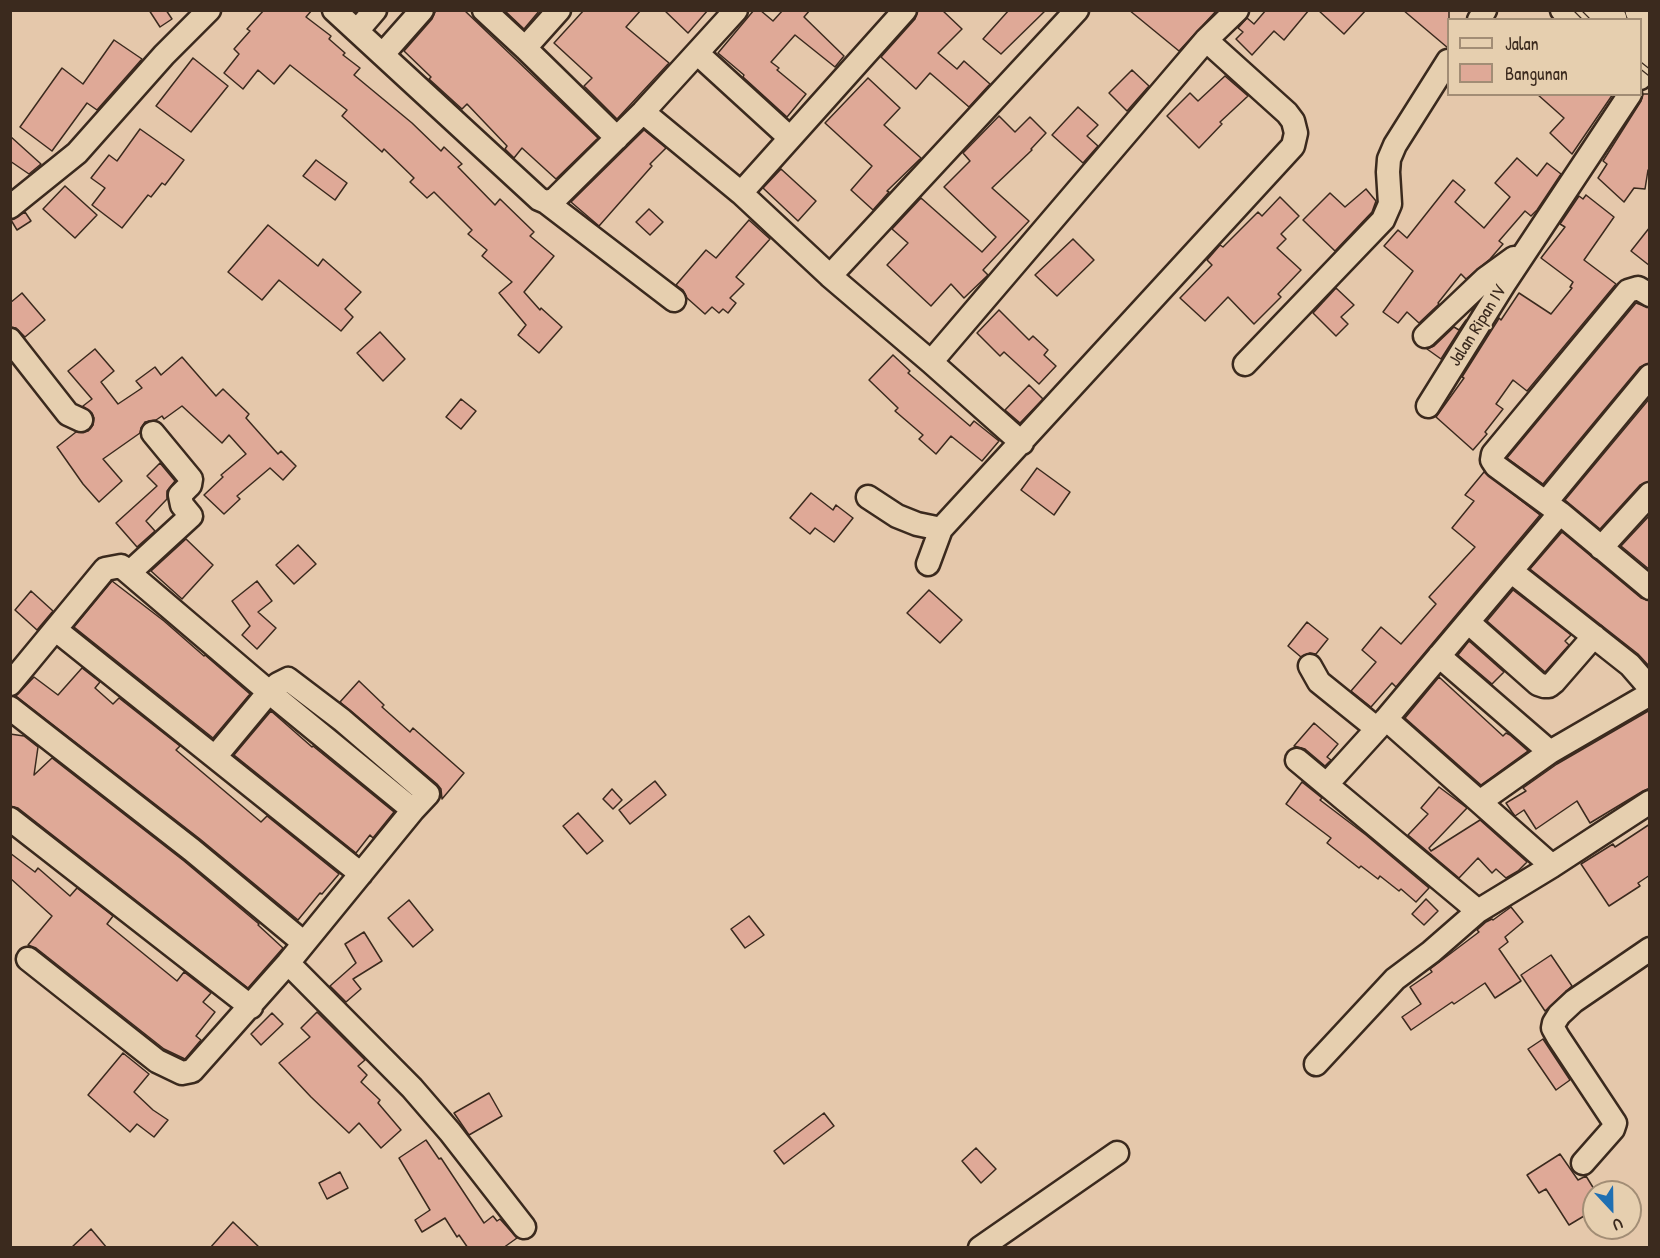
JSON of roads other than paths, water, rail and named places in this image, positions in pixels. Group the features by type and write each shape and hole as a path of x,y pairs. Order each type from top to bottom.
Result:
{"highway":[{"path":"1642,10 1650,17"}],"street":[{"path":"10,207 77,153 164,55 209,10"},
{"path":"334,10 539,199 674,300"},
{"path":"357,31 375,10"},
{"path":"383,54 422,10"},
{"path":"484,10 617,138"},
{"path":"525,48 559,10"},
{"path":"546,202 554,200 643,112 736,10"},
{"path":"741,193 905,10"},
{"path":"830,276 1077,10"},
{"path":"931,362 1206,40 1237,10"},
{"path":"928,564 941,529 1293,146 1296,133 1293,121 1287,113 1206,40"},
{"path":"697,53 790,138"},
{"path":"1245,363 1383,220 1390,204 1389,159 1395,145 1447,64"},
{"name":"Jalan Ripan IV","path":"1428,406 1625,96"},
{"path":"643,112 741,193 830,276 1022,443"},
{"name":"Jalan Ripan IV","path":"1425,336 1485,279 1529,246"},
{"path":"1650,295 1638,288 1628,291 1493,454 1492,460 1496,466 1553,508 1650,588"},
{"path":"10,340 68,414 81,420"},
{"path":"1328,784 1511,571 1553,508 1650,376"},
{"path":"130,572 191,516 182,505 180,495 190,485 191,479 153,433"},
{"path":"1602,548 1650,494"},
{"path":"868,497 897,516 917,524 941,529"},
{"path":"10,684 105,569 121,566 269,692"},
{"path":"1511,571 1630,665 1650,688"},
{"path":"1468,622 1544,686 1549,686 1554,682 1594,636"},
{"path":"56,630 361,874"},
{"path":"1439,656 1550,752"},
{"path":"1310,666 1319,682 1381,723 1481,801 1552,866"},
{"path":"28,958 157,1061 182,1073 192,1071 251,1007 428,794 342,720 288,679 269,692 215,757"},
{"path":"1481,801 1550,752 1650,694"},
{"path":"10,708 192,850 304,944"},
{"path":"1297,760 1478,911"},
{"path":"1316,1064 1395,979 1431,952 1478,911 1650,802"},
{"path":"10,819 251,1007"},
{"path":"1583,1163 1613,1129 1615,1123 1558,1037 1553,1028 1554,1023 1574,1001 1650,949"},
{"path":"288,963 419,1097 450,1132 524,1227"},
{"path":"980,1248 1117,1153"}],"railway":[{"path":"1577,10 1585,18"},
{"path":"1642,67 1650,73"}]}
